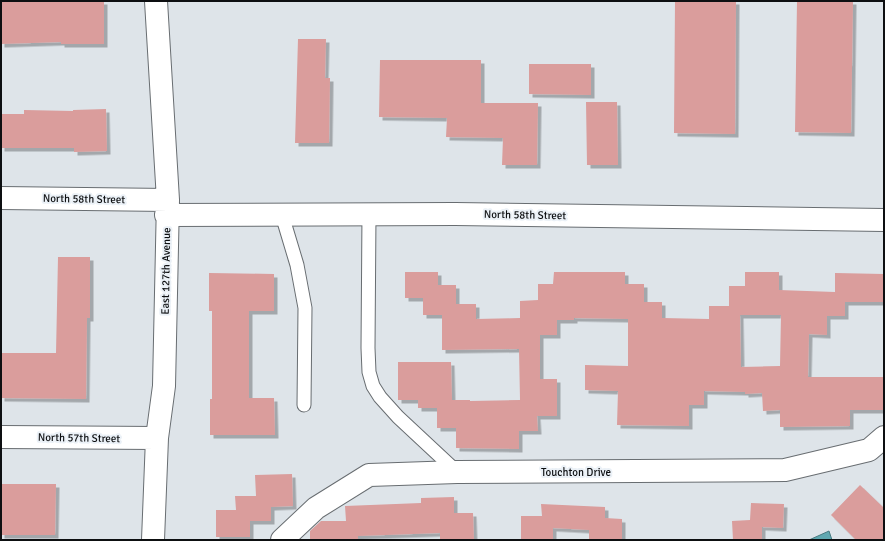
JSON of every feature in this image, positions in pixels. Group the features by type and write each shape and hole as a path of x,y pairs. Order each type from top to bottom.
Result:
{"street":[{"name":"East 127th Avenue","path":"154,540 157,438 164,386 167,208 156,1"},
{"name":"North 58th Street","path":"1,198 282,215 455,214 884,220"},
{"name":"North 57th Street","path":"1,437 157,438"},
{"name":"Touchton Drive","path":"282,540 316,508 369,475 457,472 785,470 879,449"}],"lane":[{"path":"369,214 368,348 369,372 373,386 380,397 398,417 457,472"},
{"path":"282,215 297,265 305,308 304,405"}],"water":[{"path":"829,531 832,540 809,540"}],"building":[{"path":"1,1 104,1 104,44 61,44 61,42 1,44"},
{"path":"675,1 736,1 735,134 674,133"},
{"path":"797,1 853,1 851,133 795,132"},
{"path":"298,39 326,39 325,78 330,78 329,143 295,143"},
{"path":"380,60 481,60 481,103 538,103 537,165 502,165 503,138 446,137 447,118 379,117"},
{"path":"529,64 591,64 591,95 529,94"},
{"path":"586,102 617,102 618,165 587,165"},
{"path":"106,109 107,151 74,152 74,148 1,148 1,114 24,114 24,110 73,111"},
{"path":"58,257 90,257 90,318 87,318 86,399 1,398 1,353 56,353"},
{"path":"405,272 438,272 438,285 456,285 456,304 476,304 476,319 520,318 520,301 538,300 538,284 553,284 554,272 625,272 625,284 644,284 644,302 662,302 662,318 709,319 709,306 729,306 729,286 745,286 745,272 779,272 779,290 835,292 835,273 884,274 884,302 845,302 845,316 827,316 827,335 809,334 808,377 884,377 884,410 850,410 850,426 780,427 780,410 763,411 762,393 745,394 745,392 704,391 704,405 689,405 689,426 617,425 618,391 585,390 585,365 628,366 628,319 574,318 574,320 557,320 557,335 540,335 540,379 557,379 557,416 537,416 538,431 519,431 519,449 456,448 456,428 437,428 437,408 418,408 418,400 398,400 398,362 451,362 452,400 520,400 519,349 442,350 442,315 423,315 423,298 405,298","holes":["740,315 781,315 780,366 741,367"]},
{"path":"209,273 274,274 274,311 249,311 249,398 274,398 275,435 210,435 210,399 212,399 212,311 209,311"},
{"path":"292,474 293,506 271,507 271,521 250,521 250,537 216,537 216,510 236,510 235,496 256,496 255,475"},
{"path":"1,484 56,484 55,535 1,535"},
{"path":"860,485 884,508 884,540 856,540 831,515"},
{"path":"454,497 454,513 473,513 474,540 440,540 440,533 358,536 358,540 310,540 310,531 321,521 346,521 345,506 421,503 421,498"},
{"path":"751,503 784,504 783,528 762,527 762,540 733,540 732,521 750,520"},
{"path":"541,504 605,507 605,518 622,519 622,540 589,540 589,530 553,528 553,540 521,540 521,516 542,516"}]}
